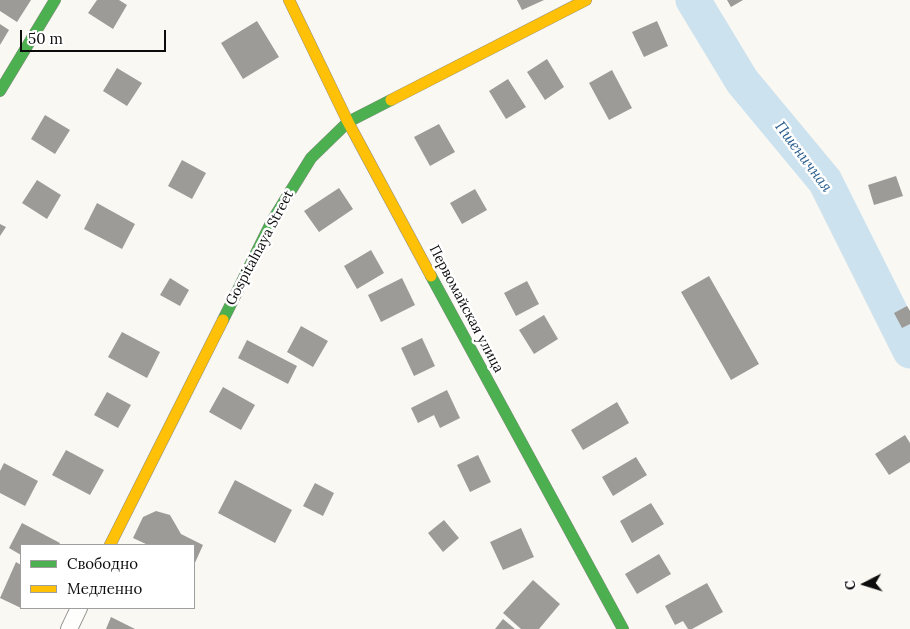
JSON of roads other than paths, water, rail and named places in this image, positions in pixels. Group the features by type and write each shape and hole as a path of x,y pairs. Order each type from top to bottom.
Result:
{"street":[{"path":"0,91 55,0"},
{"name":"Первомайская улица","path":"289,0 348,122 623,629"},
{"name":"Gospitalnaya Street","path":"110,544 272,221 311,158 348,122 586,0"},
{"path":"69,629 79,609"}],"waterway":[{"name":"Пшеничная","path":"693,0 742,81 825,181 910,351"}]}
